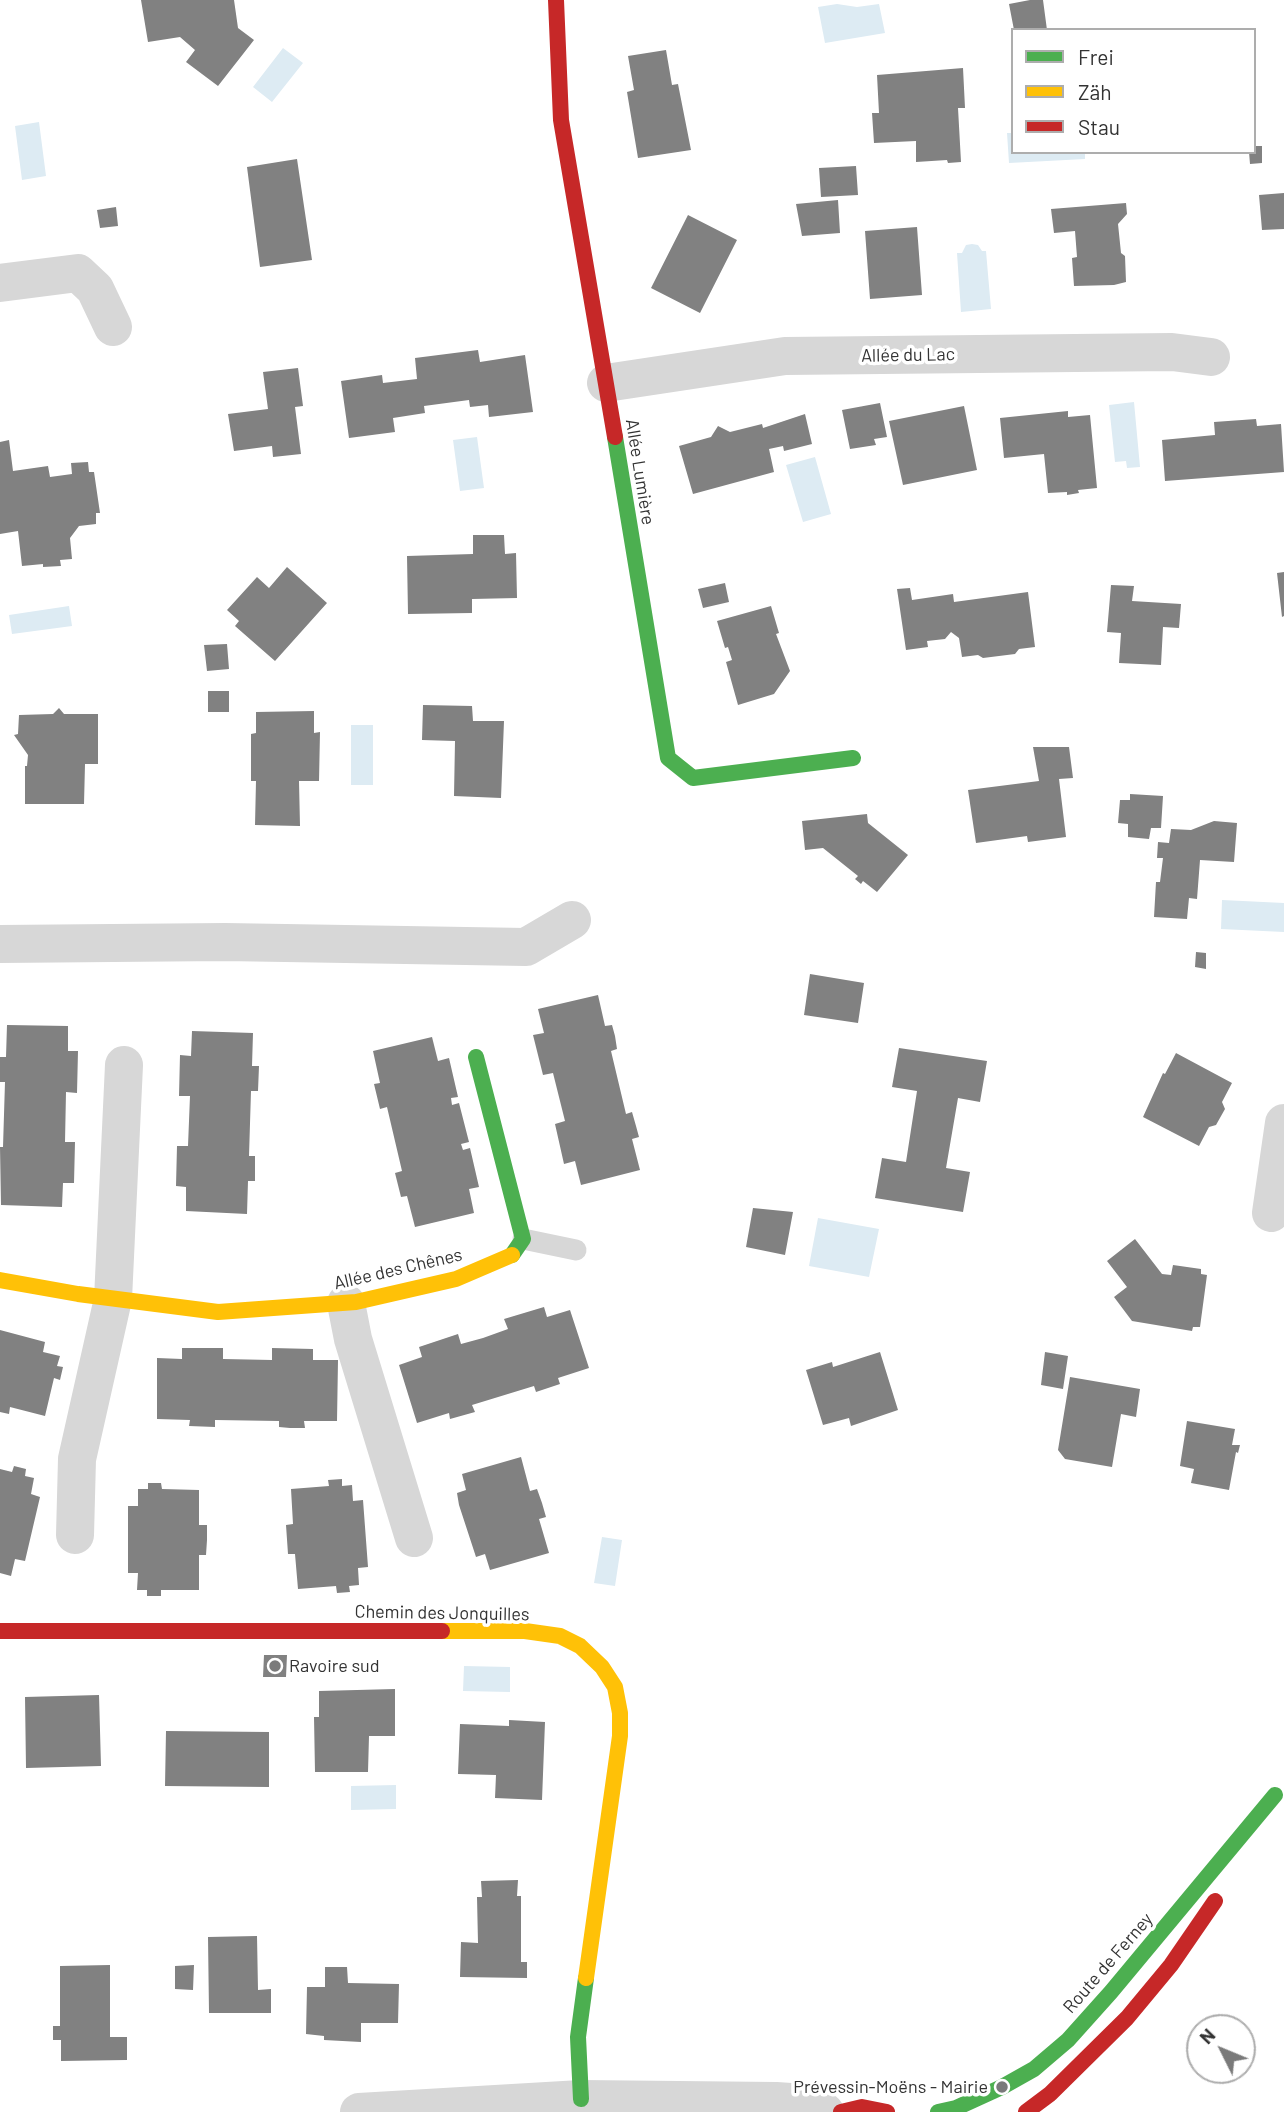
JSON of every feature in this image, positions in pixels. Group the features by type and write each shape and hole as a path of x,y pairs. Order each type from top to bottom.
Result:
{"street":[{"name":"Allée Lumière","path":"556,0 561,120 668,758 693,778 853,758"},
{"path":"0,283 78,273 95,289 113,327"},
{"name":"Allée du Lac","path":"606,383 785,356 1172,352 1211,357"},
{"path":"0,944 225,942 526,947 572,920"},
{"path":"476,1057 523,1239"},
{"path":"75,1535 77,1459 113,1299 124,1065"},
{"path":"1271,1213 1284,1123"},
{"name":"Allée des Chênes","path":"0,1280 113,1299 218,1312 346,1303 456,1279 512,1256 523,1239"},
{"path":"346,1303 353,1339 414,1538"},
{"name":"Chemin des Jonquilles","path":"0,1631 525,1631 560,1636 580,1646 602,1667 615,1688 621,1713 578,2037 581,2099"},
{"name":"Route de Ferney","path":"1026,2112 1050,2094 1127,2018 1171,1965 1228,1878 1284,1781"},
{"name":"Route de Ferney","path":"937,2112 980,2099 1034,2069 1068,2039 1111,1992 1275,1795"},
{"path":"359,2112 581,2099 753,2106 806,2103 825,2112"},
{"path":"841,2112 862,2107 887,2112"}],"lane":[{"path":"523,1239 576,1250"},
{"path":"1034,2069 1066,2112"}],"shaded area":[{"path":"837,4 857,7 879,4 885,33 825,43 818,7"},
{"path":"283,48 303,63 272,102 253,87"},
{"path":"39,122 46,176 22,180 15,126"},
{"path":"1007,133 1011,133 1011,154 1085,154 1085,159 1009,163"},
{"path":"972,244 986,251 991,309 961,312 957,253 962,253 966,245"},
{"path":"1134,402 1140,467 1127,468 1126,461 1115,462 1109,405"},
{"path":"477,437 484,488 460,491 453,440"},
{"path":"815,457 831,514 803,522 786,465"},
{"path":"69,606 72,626 12,634 9,615"},
{"path":"351,725 373,725 373,785 351,785"},
{"path":"1222,900 1284,903 1284,932 1221,929"},
{"path":"818,1218 879,1229 869,1277 809,1266"},
{"path":"602,1537 622,1540 615,1586 594,1583"},
{"path":"464,1666 510,1667 510,1692 463,1691"},
{"path":"396,1785 396,1809 351,1810 351,1786"}],"building":[{"path":"141,0 234,0 238,28 254,40 218,86 186,62 195,50 180,37 148,42"},
{"path":"1043,0 1047,28 1014,28 1009,4"},
{"path":"666,50 672,85 678,84 691,150 638,158 627,92 634,90 628,56"},
{"path":"963,68 965,108 958,108 961,162 916,162 916,141 874,143 872,113 879,113 877,75"},
{"path":"1256,146 1262,146 1262,163 1250,164 1249,154 1256,154"},
{"path":"297,159 312,260 260,267 247,167"},
{"path":"856,166 858,195 821,197 819,168"},
{"path":"1284,193 1284,229 1262,230 1259,195"},
{"path":"838,200 840,233 802,236 796,204"},
{"path":"1126,203 1127,214 1118,224 1121,253 1125,256 1126,282 1074,286 1072,258 1077,257 1075,231 1054,233 1051,209"},
{"path":"116,207 118,226 100,228 97,210"},
{"path":"688,215 737,240 700,313 651,288"},
{"path":"917,227 922,295 870,299 865,231"},
{"path":"478,350 480,362 525,355 533,412 489,417 488,405 470,407 469,400 424,406 425,413 393,418 395,432 349,438 341,381 382,375 383,383 417,379 415,358"},
{"path":"298,368 303,406 295,407 301,454 273,457 272,446 234,451 228,414 268,409 263,372"},
{"path":"880,403 887,437 874,439 876,445 850,449 842,410"},
{"path":"964,406 977,470 903,485 889,421"},
{"path":"1068,411 1068,417 1090,415 1097,488 1078,490 1079,493 1067,495 1067,492 1048,493 1044,454 1004,458 1000,418"},
{"path":"805,414 812,444 784,451 783,446 769,449 774,472 693,494 679,446 711,437 718,426 730,432 762,424 763,428"},
{"path":"1256,419 1257,426 1281,424 1284,472 1165,481 1162,440 1215,435 1214,422"},
{"path":"9,440 13,471 48,466 50,477 72,474 71,463 88,462 89,472 94,472 100,513 96,513 96,524 79,526 70,538 72,559 60,560 61,566 22,566 18,531 0,534 0,442"},
{"path":"473,535 504,535 505,554 516,553 517,598 472,599 472,613 408,614 407,556 473,554"},
{"path":"287,567 327,603 275,661 235,626 239,621 227,610 257,577 269,588"},
{"path":"1284,572 1284,616 1282,617 1277,573"},
{"path":"725,583 729,602 703,608 698,589"},
{"path":"1111,585 1134,586 1132,601 1181,604 1179,628 1163,627 1161,665 1119,663 1121,633 1107,632"},
{"path":"910,588 912,600 953,594 954,602 1028,592 1035,647 1019,649 1015,654 983,658 978,655 962,657 959,638 951,632 945,639 927,641 928,647 906,650 897,589"},
{"path":"771,606 779,633 776,634 790,671 774,694 738,705 726,662 732,660 728,647 725,648 717,621"},
{"path":"227,644 229,669 207,671 204,645"},
{"path":"208,691 229,691 229,712 208,712"},
{"path":"423,705 472,706 473,721 504,721 501,798 454,796 455,741 422,740"},
{"path":"59,708 64,714 98,714 98,764 85,764 84,804 25,804 25,766 28,755 14,735 18,734 19,715 53,714"},
{"path":"314,711 314,733 320,732 319,781 299,781 300,826 255,825 256,781 251,781 251,734 256,733 256,712"},
{"path":"1033,747 1069,747 1073,778 1059,779 1066,837 1028,842 1027,836 976,843 968,790 1039,781"},
{"path":"1130,794 1163,796 1161,828 1151,828 1149,839 1128,837 1128,824 1118,823 1120,800 1130,800"},
{"path":"867,814 868,823 908,855 877,892 863,881 861,884 855,879 858,876 823,848 805,850 802,821"},
{"path":"1214,821 1237,823 1234,862 1200,860 1197,899 1189,898 1187,919 1154,917 1156,882 1160,882 1163,858 1157,858 1158,842 1169,843 1171,829 1191,830"},
{"path":"1196,952 1206,953 1206,969 1195,967"},
{"path":"810,974 864,983 858,1023 804,1015"},
{"path":"598,995 605,1026 612,1025 615,1036 617,1049 611,1051 626,1114 632,1112 639,1137 632,1139 640,1170 581,1185 575,1161 564,1164 555,1124 565,1121 553,1073 543,1075 533,1035 544,1033 538,1009"},
{"path":"7,1025 68,1026 68,1051 78,1051 77,1093 66,1092 65,1142 75,1142 74,1183 63,1183 62,1207 1,1205 0,1147 3,1147 5,1082 0,1082 0,1057 6,1057"},
{"path":"192,1031 253,1033 252,1066 259,1066 258,1091 251,1091 249,1156 255,1156 255,1181 248,1181 247,1214 186,1211 186,1187 176,1186 177,1146 188,1146 190,1096 179,1096 180,1055 191,1056"},
{"path":"432,1037 438,1061 449,1058 458,1097 451,1098 452,1105 459,1103 469,1142 461,1144 463,1150 470,1148 479,1187 469,1189 474,1213 415,1227 407,1196 401,1197 395,1173 402,1171 387,1107 380,1109 374,1084 380,1083 373,1051"},
{"path":"899,1048 987,1061 980,1102 958,1098 946,1168 970,1172 963,1212 875,1198 882,1158 906,1162 917,1091 892,1087"},
{"path":"1176,1053 1232,1083 1222,1102 1225,1109 1216,1125 1209,1127 1199,1146 1143,1117 1163,1073 1165,1074"},
{"path":"753,1208 793,1212 785,1255 746,1247"},
{"path":"1135,1239 1162,1274 1171,1275 1173,1265 1201,1269 1201,1274 1207,1275 1200,1327 1193,1327 1192,1331 1132,1321 1114,1297 1127,1287 1107,1261"},
{"path":"544,1307 547,1317 570,1310 589,1368 558,1378 560,1384 536,1392 534,1386 472,1405 475,1412 450,1419 449,1413 417,1423 399,1365 422,1357 419,1347 458,1334 461,1344 483,1338 508,1329 504,1319"},
{"path":"0,1330 45,1342 43,1352 60,1356 57,1366 63,1367 60,1380 54,1378 45,1416 10,1407 9,1414 0,1412"},
{"path":"182,1348 223,1348 223,1359 272,1360 272,1348 313,1349 313,1360 338,1360 337,1421 304,1421 305,1428 290,1428 279,1427 279,1421 215,1420 215,1427 189,1426 190,1420 157,1419 157,1358 182,1359"},
{"path":"880,1352 898,1410 851,1426 849,1418 823,1425 806,1370 832,1362 833,1367"},
{"path":"1045,1352 1068,1356 1063,1389 1041,1385"},
{"path":"1070,1377 1140,1389 1136,1417 1121,1414 1112,1467 1065,1459 1058,1450"},
{"path":"1187,1421 1235,1429 1232,1445 1240,1445 1238,1453 1236,1452 1229,1490 1191,1483 1194,1469 1180,1466"},
{"path":"521,1457 530,1491 537,1489 542,1503 546,1517 539,1519 549,1553 490,1570 485,1554 476,1557 459,1505 457,1493 466,1490 462,1474"},
{"path":"14,1466 26,1469 25,1476 34,1478 31,1494 40,1497 25,1561 15,1559 11,1576 0,1573 0,1469 12,1472"},
{"path":"342,1479 342,1486 352,1485 353,1501 363,1500 368,1567 358,1568 359,1585 349,1586 350,1592 337,1593 336,1586 298,1589 295,1554 288,1554 286,1525 293,1524 291,1489 329,1486 328,1480"},
{"path":"148,1483 161,1483 162,1489 199,1490 199,1525 207,1525 207,1540 206,1555 199,1555 199,1590 161,1590 161,1596 147,1596 147,1590 137,1590 138,1573 128,1573 128,1506 138,1506 138,1489 148,1489"},
{"name":"Ravoire sud","path":"264,1655 287,1655 286,1677 263,1677"},
{"path":"395,1689 395,1736 369,1736 368,1772 315,1772 314,1717 319,1717 319,1691"},
{"path":"99,1695 101,1766 26,1768 25,1697"},
{"path":"509,1720 545,1722 542,1800 495,1798 496,1775 458,1774 460,1724 509,1726"},
{"path":"166,1731 269,1732 269,1787 165,1786"},
{"path":"518,1880 517,1896 521,1896 521,1962 527,1962 527,1978 460,1977 461,1942 478,1943 477,1897 482,1897 481,1881"},
{"path":"257,1936 258,1990 271,1989 271,2013 209,2013 208,1937"},
{"path":"110,1965 110,2037 127,2037 127,2060 61,2061 61,2040 53,2040 53,2026 60,2026 60,1966"},
{"path":"194,1965 193,1990 175,1989 175,1966"},
{"path":"325,1967 347,1967 348,1983 399,1984 398,2023 361,2023 361,2042 324,2040 324,2036 306,2034 307,1987 325,1987"}],"traffic: fast":[{"path":"615,437 668,758 693,778 853,758"},
{"path":"476,1057 523,1239 512,1255"},
{"path":"938,2112 956,2108 1002,2087 1034,2069 1068,2040 1275,1795"},
{"path":"581,2099 578,2037 586,1978"}],"traffic: slow":[{"path":"0,1280 78,1294 218,1312 356,1302 456,1279 512,1255"},
{"path":"442,1631 525,1631 560,1636 580,1646 602,1667 615,1687 620,1713 620,1736 586,1978"}],"traffic: jam":[{"path":"556,0 561,120 615,437"},
{"path":"0,1631 442,1631"},
{"path":"1026,2112 1050,2094 1127,2018 1171,1965 1215,1901"},
{"path":"841,2112 862,2107 887,2112"}],"place":[{"name":"Ravoire sud","path":"275,1666"},
{"name":"Prévessin-Moëns - Mairie","path":"1002,2087"}]}
